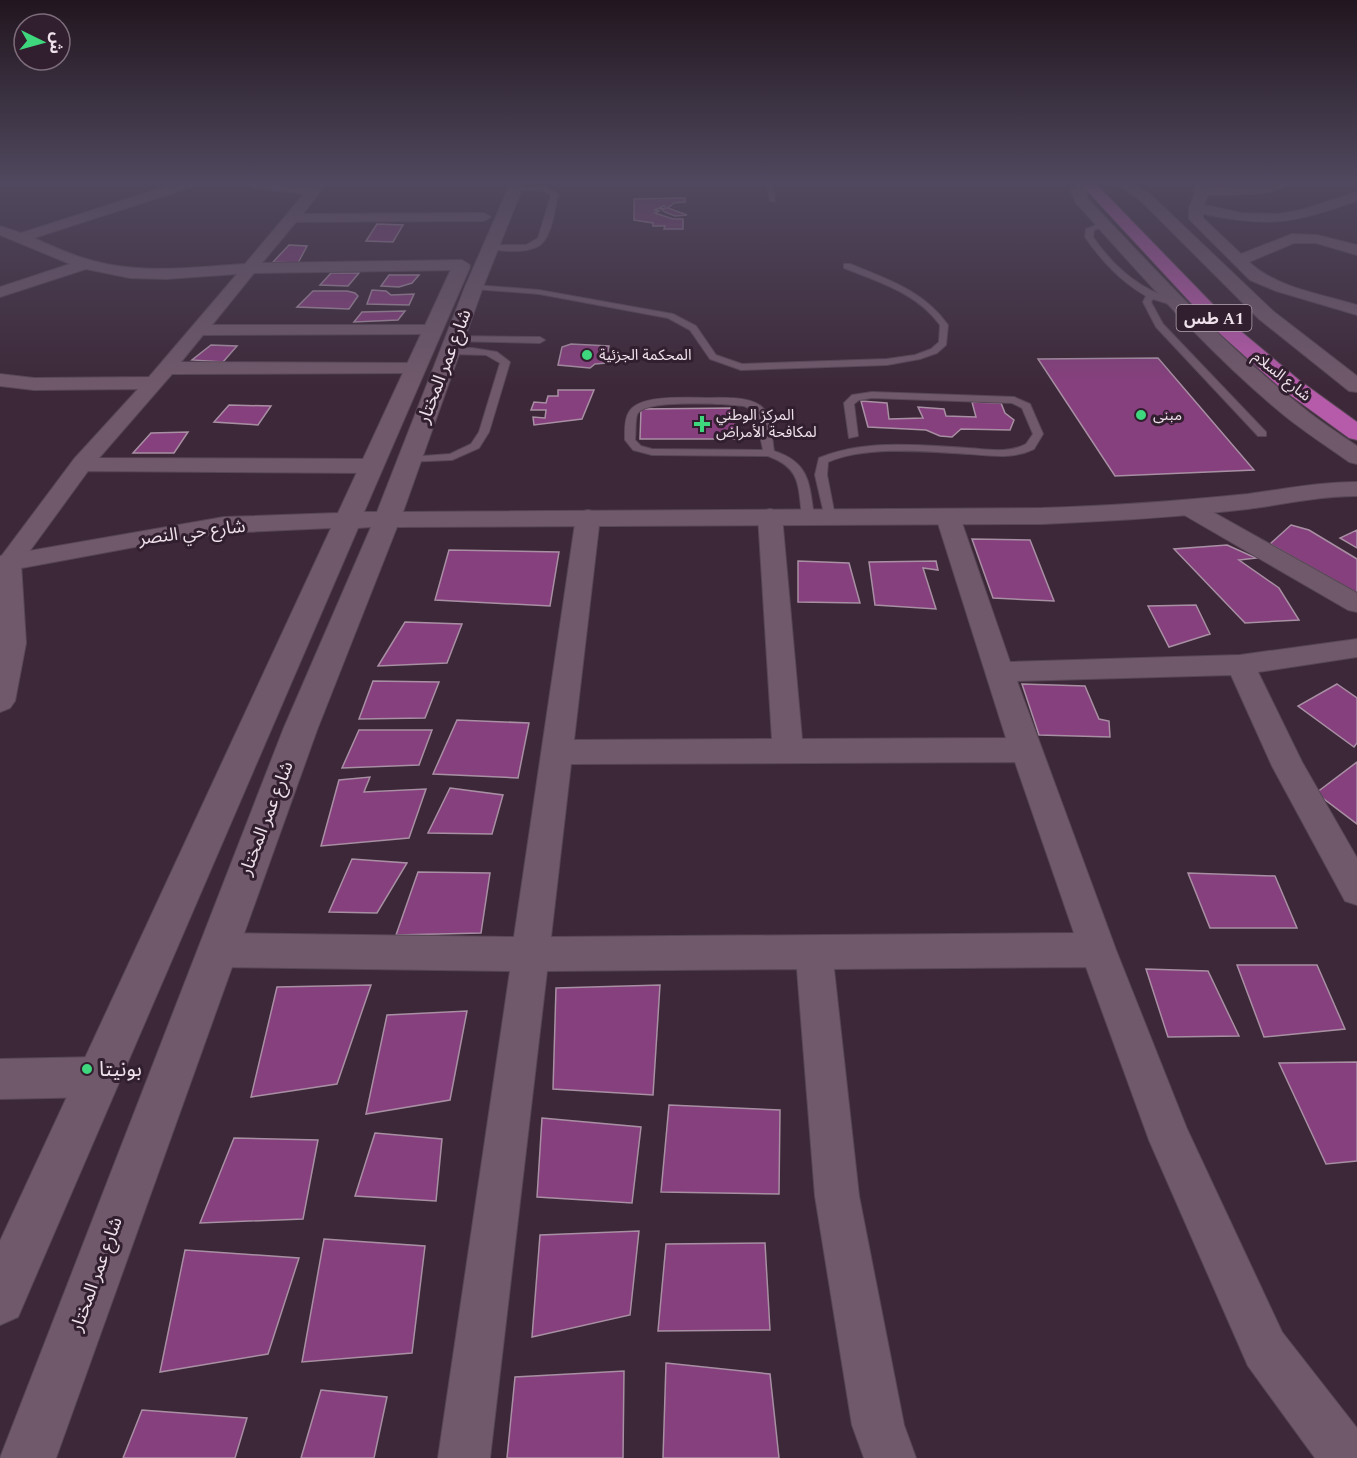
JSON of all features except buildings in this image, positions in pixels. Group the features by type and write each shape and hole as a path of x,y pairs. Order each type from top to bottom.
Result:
{"highway":[{"name":"شارع السلام","path":"1152,252 1224,327 1291,385 1357,433"},
{"name":"شارع السلام","path":"1179,252 1236,309 1283,351"}],"street":[{"path":"55,252 85,264 130,273 166,274 251,268 472,261"},
{"path":"0,701 12,643 4,563 82,464 160,376 264,252"},
{"path":"434,252 472,261"},
{"name":"شارع عمر المختار","path":"27,1458 300,730 387,520 409,460 445,340 476,252"},
{"path":"1130,252 1178,304 1266,388 1357,457"},
{"path":"1202,252 1275,322 1357,386"},
{"path":"1229,252 1249,273 1265,282 1357,310"},
{"path":"1238,261 1258,252"},
{"path":"0,292 85,264"},
{"path":"199,330 445,340"},
{"name":"شارع عمر المختار","path":"0,1299 415,369 445,340"},
{"path":"0,380 34,384 78,385 160,376 415,369"},
{"path":"82,464 371,466"},
{"path":"1327,489 1357,471"},
{"name":"شارع حي النصر","path":"4,563 224,525 347,520 770,516 948,517 1124,513 1327,489 1357,489"},
{"path":"1187,507 1357,604"},
{"path":"770,516 788,751"},
{"path":"464,1458 588,517"},
{"path":"948,517 1025,750 1038,778 1098,951 1170,1140 1265,1349 1347,1458"},
{"path":"999,672 1240,665 1357,648"},
{"path":"1240,665 1288,766 1357,890"},
{"path":"254,730 300,730"},
{"path":"558,752 1025,750"},
{"path":"216,950 532,954 1098,951"},
{"path":"814,951 837,1196 878,1425 890,1458"},
{"path":"0,1079 99,1077"}],"lane":[{"path":"1102,252 1128,282 1150,296 1178,304"},
{"path":"472,261 539,292 670,316 693,328 713,357 741,367 887,362 917,357 934,351 943,343 944,325 933,310 909,293 847,266"},
{"path":"1150,296 1147,302 1159,325 1262,434"},
{"path":"445,340 540,340"},
{"path":"409,460 452,457 475,446 481,439 505,362 500,356 445,340"},
{"path":"818,516 823,460 837,453 865,449 1006,453 1026,449 1033,445 1038,435 1026,406 1014,400 872,395 856,397 849,403 853,436"},
{"path":"769,453 763,417 753,405 730,402 657,402 638,407 632,414 630,440 634,446 647,451 769,453 784,458 800,471 818,516"}],"place":[{"name":"المحكمة الجزئية","path":"587,355"},
{"name":"مبنى","path":"1141,415"},
{"name":"المركز الوطني لمكافحة الأمراض","path":"702,424"},
{"name":"بونيتا","path":"87,1069"}]}
